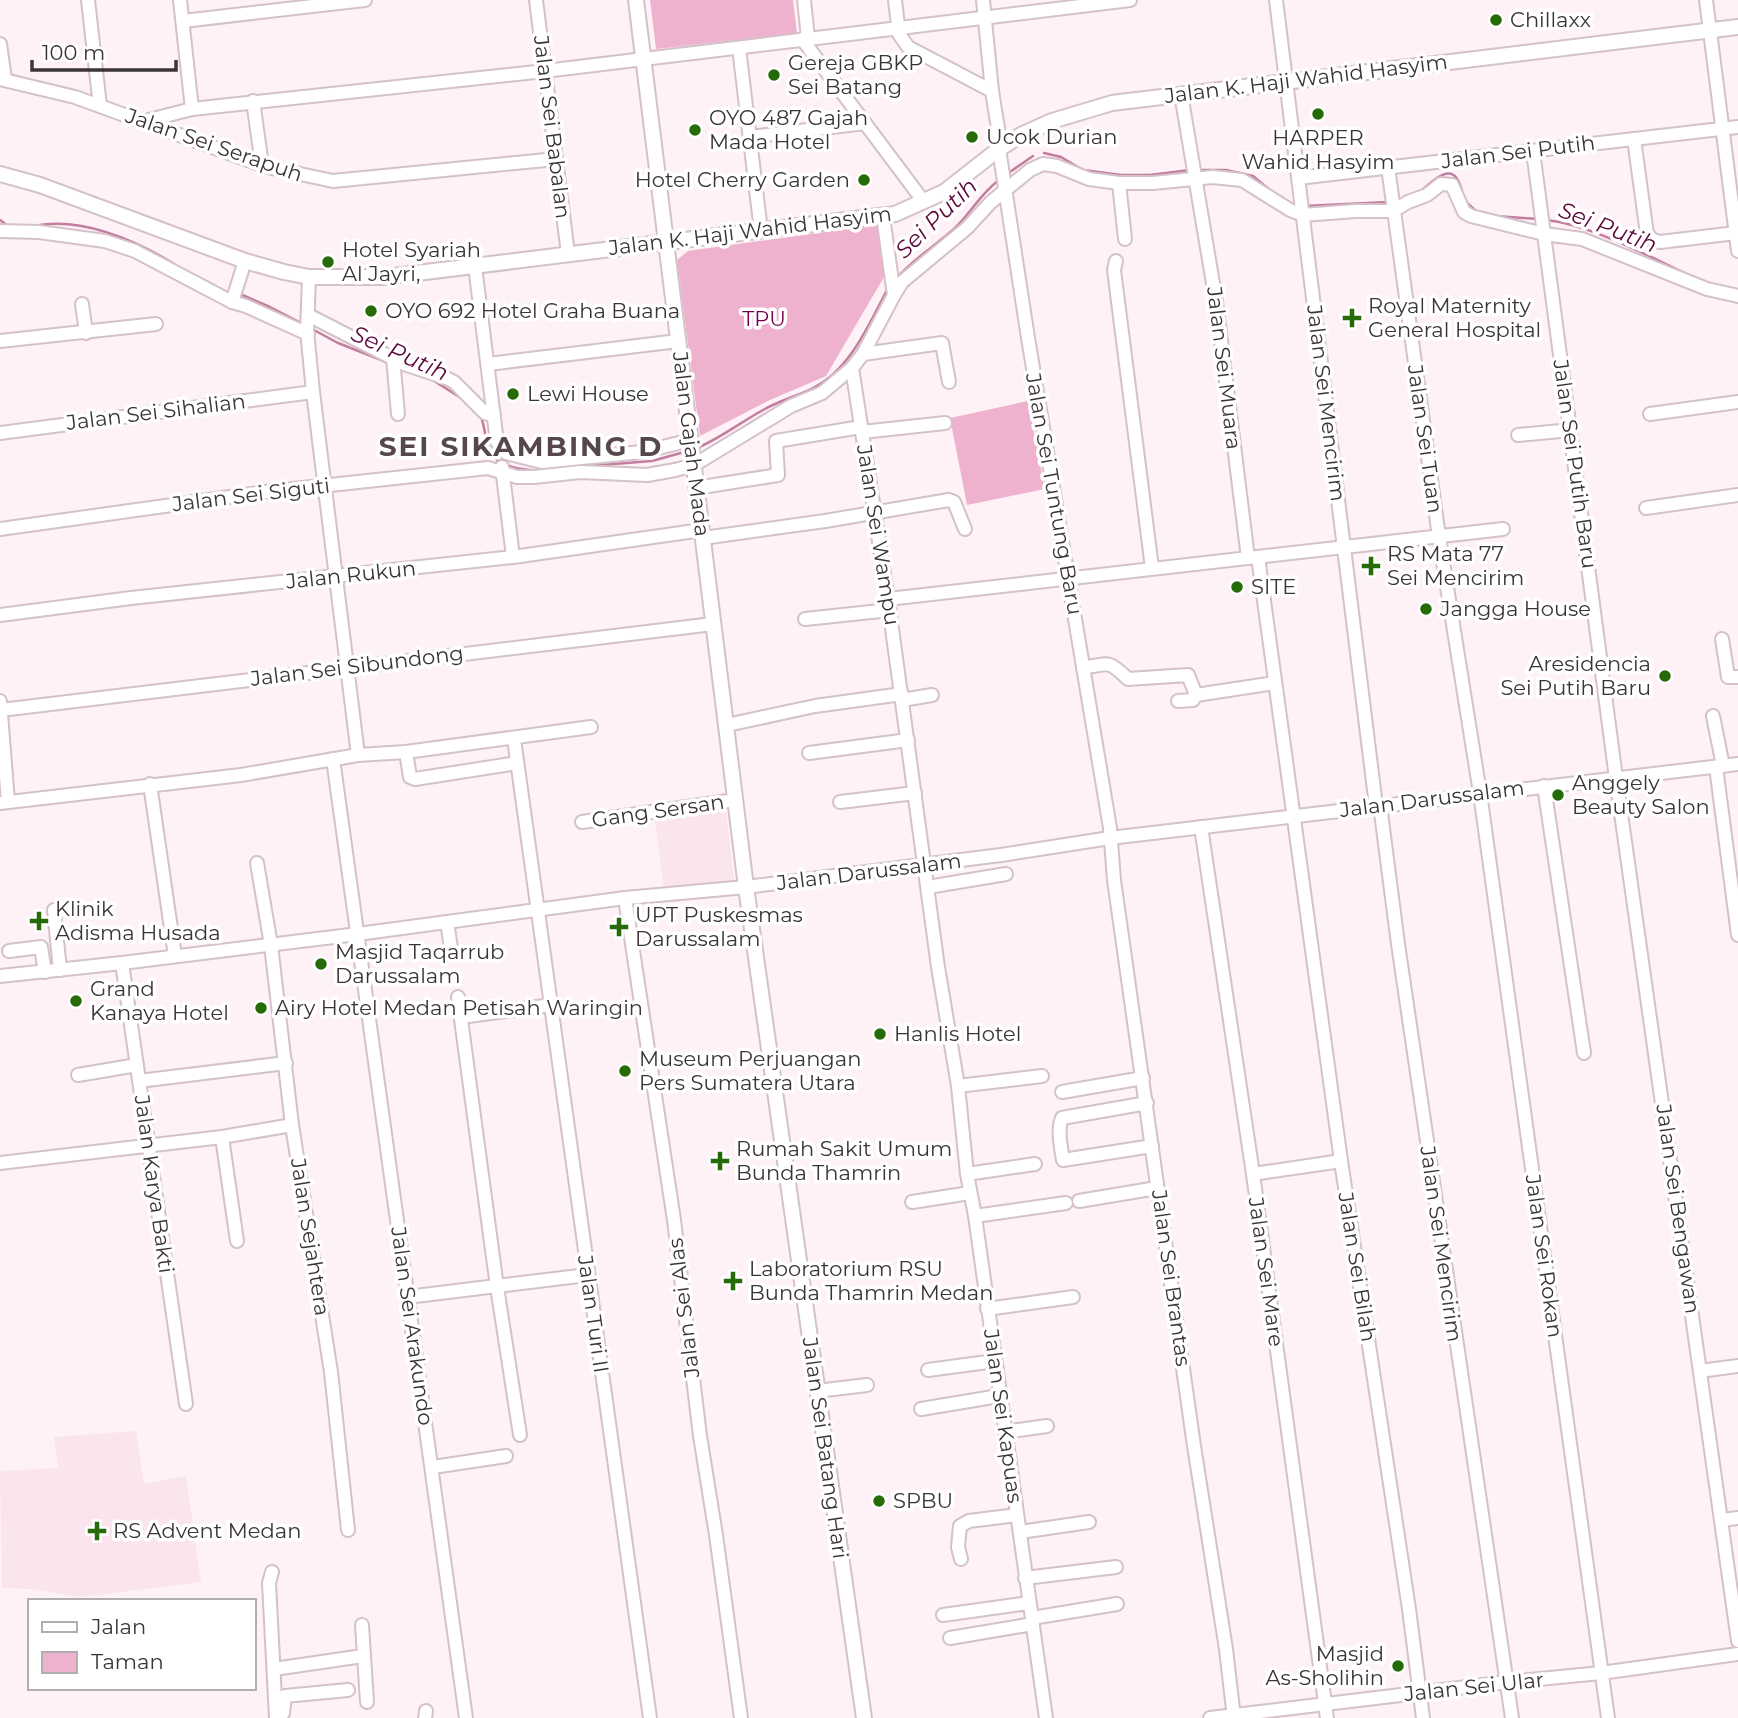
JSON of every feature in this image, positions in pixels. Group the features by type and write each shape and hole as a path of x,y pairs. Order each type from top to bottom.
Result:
{"street":[{"path":"88,0 100,106"},
{"path":"180,0 192,109"},
{"path":"183,21 365,0"},
{"name":"Jalan Sei Babalan","path":"536,0 568,254"},
{"name":"Jalan Gajah Mada","path":"636,0 746,887"},
{"path":"804,0 805,38 864,123 924,202"},
{"path":"895,0 897,27 904,43 914,51 992,91"},
{"name":"Jalan Sei Tuntung Baru","path":"983,0 992,91 1028,338 1110,838"},
{"path":"145,121 192,109 545,71 1130,0"},
{"name":"Jalan Sei Mencirim","path":"1276,0 1378,806 1511,1718"},
{"path":"1706,0 1738,251"},
{"name":"Jalan K. Haji Wahid Hasyim","path":"0,174 40,185 246,261 309,277 385,277 883,216 944,192 1000,148 1052,121 1112,103 1738,27"},
{"path":"0,44 2,79"},
{"path":"739,48 761,231"},
{"name":"Jalan Sei Serapuh","path":"2,79 100,106 262,165 300,176 333,181 556,159"},
{"name":"Jalan Sei Muara","path":"1181,94 1216,301 1274,683"},
{"path":"253,102 262,165"},
{"path":"750,137 864,123"},
{"name":"Jalan Sei Putih","path":"1298,178 1738,127"},
{"path":"1634,139 1647,234 1653,240 1660,242 1736,225"},
{"name":"Jalan Sei Putih Baru","path":"1533,151 1616,778"},
{"path":"503,463 517,477 580,472 647,475 693,463 791,406 822,393 852,368 863,354 894,293 908,276 946,247 1005,180 1049,164 1089,179 1119,183 1153,183 1195,173 1242,180 1290,210 1356,211 1408,202 1427,195 1441,184 1447,184 1452,185 1464,212 1471,216 1545,234 1582,239 1707,289 1738,296"},
{"name":"Jalan Sei Tuan","path":"1388,167 1439,537 1480,793"},
{"path":"1119,183 1125,239"},
{"path":"883,216 894,293"},
{"path":"0,232 39,232 105,241 135,251 235,296 269,315 308,325 393,362 446,378 485,412 494,416"},
{"path":"235,296 246,261"},
{"path":"1116,261 1114,270 1152,568"},
{"path":"475,266 497,442 503,463 513,557"},
{"path":"309,277 308,325 313,392 358,755"},
{"path":"82,304 86,333"},
{"path":"0,341 156,324"},
{"path":"488,364 678,341"},
{"path":"863,354 942,342 949,382"},
{"path":"393,362 398,414"},
{"name":"Jalan Sei Wampu","path":"852,368 889,604 925,865"},
{"name":"Jalan Sei Sihalian","path":"0,432 313,392"},
{"path":"1650,414 1738,402"},
{"path":"696,488 776,476 776,441 945,423"},
{"path":"1518,435 1571,430"},
{"path":"503,463 642,452 691,443"},
{"name":"Jalan Sei Siguti","path":"0,529 326,485 488,468 503,463"},
{"path":"1646,508 1738,495"},
{"name":"Jalan Rukun","path":"0,615 131,598 513,557 873,513 952,500 963,520 964,529"},
{"path":"805,619 1068,577 1503,529"},
{"name":"Jalan Sei Sibundong","path":"1,710 713,624"},
{"path":"1722,639 1729,678 1738,677"},
{"path":"1083,668 1113,664 1128,679 1188,675 1196,695"},
{"path":"1178,701 1193,700 1196,695 1274,683"},
{"name":"Jalan Sei Bilah","path":"1274,683 1423,1718"},
{"path":"727,725 815,706 932,695"},
{"path":"0,701 4,803 241,775 358,755 514,739 590,727"},
{"path":"1713,716 1738,935"},
{"name":"Jalan Turi II","path":"514,739 650,1718"},
{"path":"809,753 908,740"},
{"path":"406,752 410,777 415,779 517,764"},
{"name":"Jalan Sei Arakundo","path":"333,759 466,1718"},
{"name":"Jalan Darussalam","path":"0,976 121,964 625,898 746,887 925,865 1110,838 1738,764"},
{"name":"Jalan Sei Bengawan","path":"1616,778 1738,1641"},
{"path":"150,784 175,956"},
{"path":"1544,786 1584,1053"},
{"path":"840,802 915,793"},
{"name":"Jalan Sei Rokan","path":"1480,793 1608,1718"},
{"name":"Gang Sersan","path":"582,822 735,800"},
{"name":"Jalan Sei Mare","path":"1200,827 1253,1174 1326,1711"},
{"name":"Jalan Sei Brantas","path":"1110,838 1157,1188 1234,1717"},
{"name":"Jalan Sejahtera","path":"257,863 271,945 292,1125 327,1346 348,1530"},
{"name":"Jalan Sei Kapuas","path":"925,865 1046,1718"},
{"path":"928,887 1006,874"},
{"name":"Jalan Sei Batang Hari","path":"746,887 864,1718"},
{"name":"Jalan Sei Alas","path":"625,898 674,1220 691,1370 741,1718"},
{"path":"54,910 60,970"},
{"path":"447,922 451,948"},
{"path":"9,951 41,947 45,972"},
{"name":"Jalan Karya Bakti","path":"121,964 186,1404"},
{"path":"458,997 520,1435"},
{"path":"461,1017 552,1005"},
{"path":"139,1081 286,1063"},
{"path":"78,1075 137,1065"},
{"path":"958,1086 1042,1076"},
{"path":"1062,1092 1143,1078"},
{"path":"1147,1103 1062,1118 1061,1149 1063,1160 1152,1146"},
{"path":"0,1163 222,1137 292,1125"},
{"path":"222,1137 237,1241"},
{"path":"1253,1174 1341,1161"},
{"path":"967,1174 1035,1164"},
{"path":"975,1216 1157,1188"},
{"path":"912,1202 970,1193"},
{"path":"407,1297 587,1275"},
{"path":"987,1309 1073,1297"},
{"path":"928,1370 995,1361"},
{"path":"1700,1371 1738,1366"},
{"path":"817,1391 867,1385"},
{"path":"921,1409 999,1396"},
{"path":"1005,1432 1047,1426"},
{"path":"433,1467 506,1456"},
{"path":"961,1559 958,1547 960,1526 970,1521 1017,1515"},
{"path":"1722,1520 1738,1518"},
{"path":"1020,1532 1088,1522"},
{"path":"1025,1578 1116,1567"},
{"path":"272,1572 270,1583 276,1718"},
{"path":"943,1615 1029,1603"},
{"path":"950,1638 1117,1604"},
{"path":"362,1625 368,1702"},
{"name":"Jalan Sei Ular","path":"1210,1718 1326,1711 1419,1692 1601,1673 1738,1654"},
{"path":"274,1669 363,1656"},
{"path":"284,1718 285,1696 348,1690"}],"shaded area":[{"path":"726,811 734,880 664,889 655,820"},
{"name":"RS Advent Medan","path":"136,1431 144,1484 186,1476 201,1582 81,1597 31,1589 2,1588 0,1471 58,1468 54,1437"}],"green space":[{"path":"650,0 793,0 797,33 656,49"},
{"name":"TPU","path":"881,224 887,272 826,376 770,400 700,436 677,260 688,251"},
{"path":"1028,401 1045,489 967,505 950,418"}],"waterway":[{"name":"Sei Putih","path":"1044,153 1061,157 1083,170 1121,175 1190,170"},
{"name":"Sei Putih","path":"1007,174 1033,156"},
{"name":"Sei Putih","path":"1196,170 1226,170 1253,176 1271,191"},
{"name":"Sei Putih","path":"1421,191 1441,176 1452,174 1456,177 1463,196"},
{"name":"Sei Putih","path":"896,279 954,229 986,191 999,180"},
{"name":"Sei Putih","path":"1305,206 1389,202"},
{"name":"Sei Putih","path":"1466,202 1476,211"},
{"name":"Sei Putih","path":"1496,216 1538,219"},
{"name":"Sei Putih","path":"0,220 8,226"},
{"name":"Sei Putih","path":"1545,220 1600,234 1691,276"},
{"name":"Sei Putih","path":"31,227 49,224 87,227 142,246 174,264"},
{"name":"Sei Putih","path":"697,448 769,407 826,380 838,370 857,345 887,290"},
{"name":"Sei Putih","path":"240,294 303,324"},
{"name":"Sei Putih","path":"312,329 338,343 389,363"},
{"name":"Sei Putih","path":"431,379 461,398"},
{"name":"Sei Putih","path":"481,417 489,449 498,460 520,469 543,470"},
{"name":"Sei Putih","path":"588,466 652,461 688,451"}],"place":[{"name":"Chillaxx","path":"1496,20"},
{"name":"Gereja GBKP Sei Batang","path":"774,75"},
{"name":"HARPER Wahid Hasyim","path":"1318,114"},
{"name":"OYO 487 Gajah Mada Hotel","path":"695,130"},
{"name":"Ucok Durian","path":"972,137"},
{"name":"Hotel Cherry Garden","path":"864,180"},
{"name":"Hotel Syariah Al Jayri,","path":"328,262"},
{"name":"OYO 692 Hotel Graha Buana","path":"371,311"},
{"name":"Royal Maternity General Hospital","path":"1352,318"},
{"name":"Lewi House","path":"513,394"},
{"name":"RS Mata 77 Sei Mencirim","path":"1371,566"},
{"name":"SITE","path":"1237,587"},
{"name":"Jangga House","path":"1426,609"},
{"name":"Aresidencia Sei Putih Baru","path":"1665,676"},
{"name":"Anggely Beauty Salon","path":"1558,795"},
{"name":"Klinik Adisma Husada","path":"39,921"},
{"name":"UPT Puskesmas Darussalam","path":"619,927"},
{"name":"Masjid Taqarrub Darussalam","path":"321,964"},
{"name":"Grand Kanaya Hotel","path":"76,1001"},
{"name":"Airy Hotel Medan Petisah Waringin","path":"261,1008"},
{"name":"Hanlis Hotel","path":"880,1034"},
{"name":"Museum Perjuangan Pers Sumatera Utara","path":"625,1071"},
{"name":"Rumah Sakit Umum Bunda Thamrin","path":"720,1161"},
{"name":"Laboratorium RSU Bunda Thamrin Medan","path":"733,1281"},
{"name":"SPBU","path":"879,1501"},
{"name":"RS Advent Medan","path":"97,1531"},
{"name":"Masjid As-Sholihin","path":"1398,1666"}],"district":[{"name":"SEI SIKAMBING D","path":"521,446"}]}
